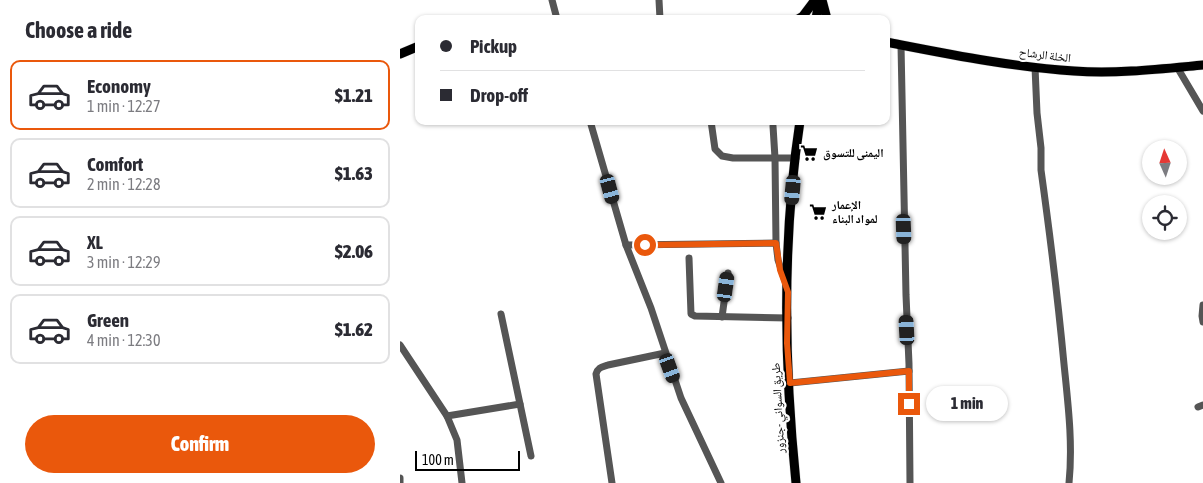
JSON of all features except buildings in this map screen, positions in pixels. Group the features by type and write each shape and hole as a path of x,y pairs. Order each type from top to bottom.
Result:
{"main road":[{"path":"804,15 815,0"},
{"path":"817,15 821,0"},
{"path":"821,0 826,15"},
{"name":"الخلة الرشاح","path":"890,43 1035,67 1074,71 1109,72 1203,65"},
{"path":"400,54 415,48"},
{"name":"طريق السواني -جنزور","path":"796,483 790,383 788,292 791,215 800,125"}],"street":[{"path":"552,0 556,15"},
{"path":"659,0 660,15"},
{"path":"901,45 910,483"},
{"path":"1035,67 1041,170 1062,349 1070,437 1071,466 1069,483"},
{"path":"1177,67 1203,111"},
{"path":"591,125 626,245 651,308 681,398 721,483"},
{"path":"712,125 715,149 722,156 796,158"},
{"path":"773,126 776,243 780,270 788,292"},
{"path":"626,245 776,243"},
{"path":"689,258 691,314 722,317 788,318"},
{"path":"722,317 728,273"},
{"path":"1203,305 1203,322"},
{"path":"501,314 531,456"},
{"path":"400,345 447,416 457,440 462,483"},
{"path":"612,483 596,374 597,370 617,362 665,352"},
{"path":"790,383 909,371"},
{"path":"447,416 520,404"},
{"path":"400,478 400,483"}],"place":[{"name":"اليمنى للتسوق","path":"809,153"},
{"name":"الإعمار لمواد البناء","path":"818,212"}],"route":[{"path":"645,245 776,243 780,270 788,292 787,343 790,383 909,371 909,404"}]}
